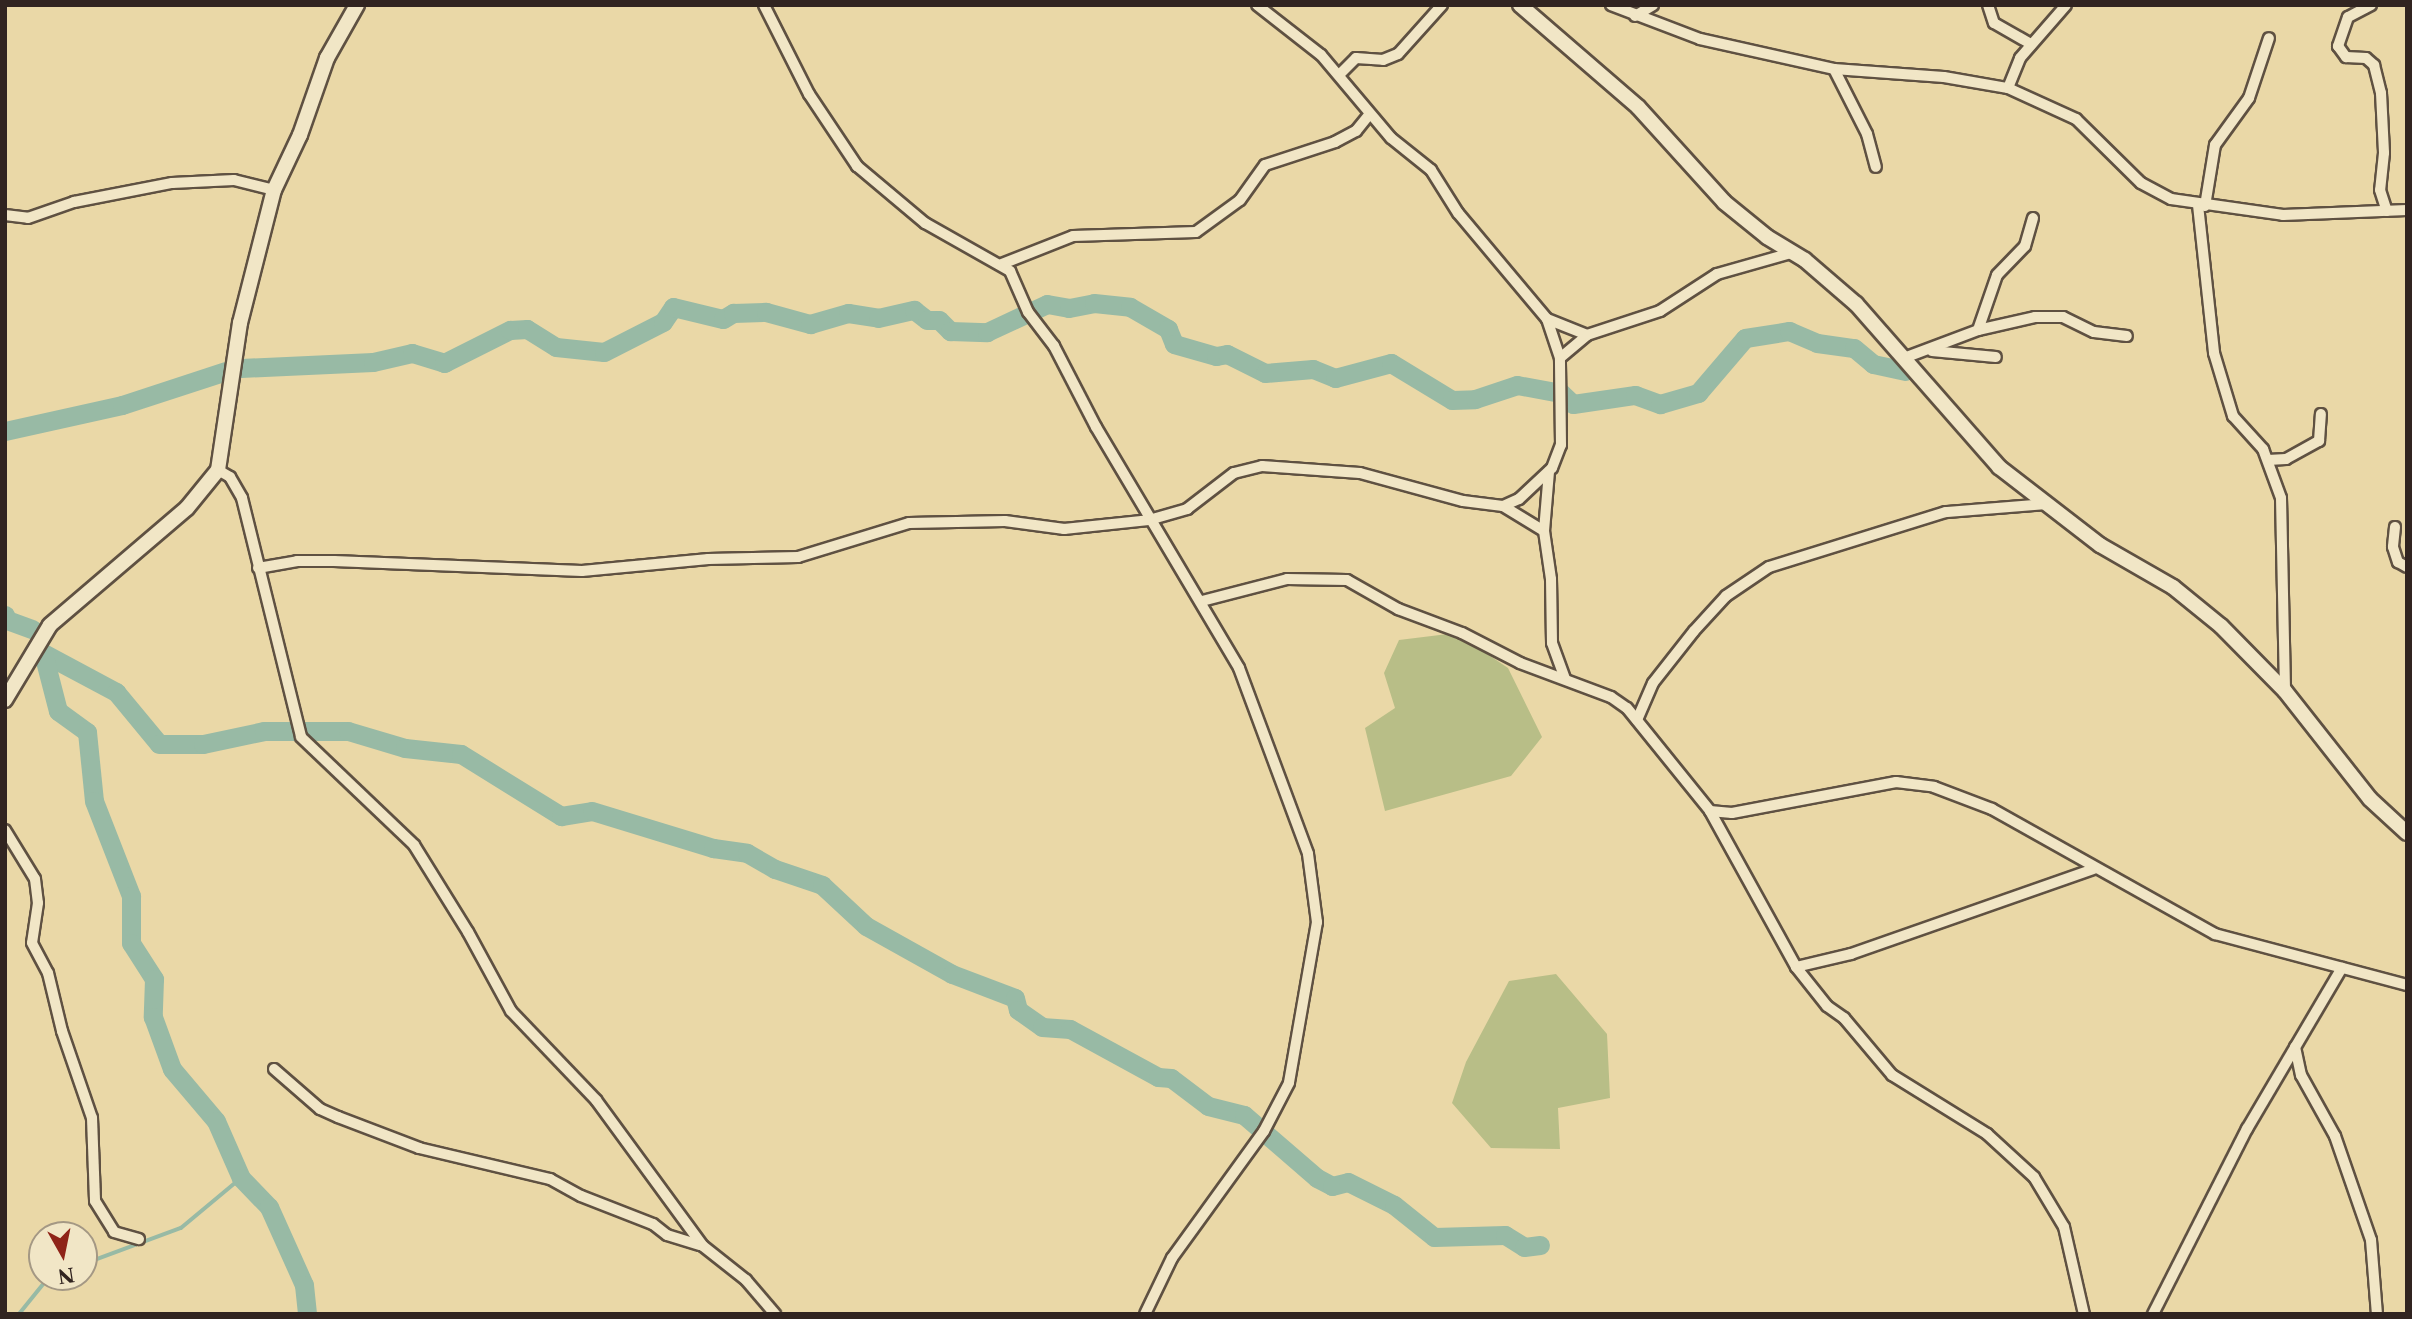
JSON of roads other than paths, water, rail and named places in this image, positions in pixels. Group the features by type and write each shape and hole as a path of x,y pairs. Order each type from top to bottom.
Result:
{"street":[{"path":"5,700 50,625 187,508 218,470 240,323 274,190 300,135 327,58 357,5"},
{"path":"764,5 814,103 857,166 925,223 1002,264 1016,280 1028,312 1054,346 1149,520 1202,601 1249,690 1313,871 1317,922 1289,1083 1264,1131 1172,1258 1145,1314"},
{"path":"1257,5 1321,55 1369,115 1431,170 1458,213 1547,320 1560,358 1563,427 1549,471 1544,531 1551,579 1552,643 1565,678"},
{"path":"1339,75 1356,58 1383,60 1398,54 1442,5"},
{"path":"1520,5 1637,107 1724,202 1830,279 1904,358 1978,447 2100,545 2202,609 2285,691 2370,799 2407,833"},
{"path":"1611,5 1700,39 1834,69 1944,77 2008,88 2076,119 2154,194 2201,205 2314,216 2407,210"},
{"path":"1635,16 1653,5"},
{"path":"1988,5 1994,23 2031,44"},
{"path":"2008,88 2031,44 2066,5"},
{"path":"2371,5 2348,17 2338,46 2346,57 2366,58 2374,65 2383,141 2380,190 2387,211"},
{"path":"2269,38 2249,98 2215,145 2201,205 2214,353 2233,416 2268,460 2283,511 2285,691"},
{"path":"1834,69 1867,134 1876,167"},
{"path":"1002,264 1073,236 1196,232 1240,200 1265,165 1335,142 1356,131 1369,115"},
{"path":"5,215 28,218 74,202 172,183 234,180 274,190"},
{"path":"1978,330 1997,275 2025,246 2033,218"},
{"path":"1560,358 1587,335 1660,311 1717,274 1791,253"},
{"path":"1904,358 1929,351 1978,330 2035,317 2063,317 2094,332 2127,336"},
{"path":"1547,320 1587,335"},
{"path":"1929,351 1996,357"},
{"path":"2268,460 2286,458 2319,442 2321,414"},
{"path":"258,568 297,561 334,561 582,571 708,559 798,557 909,523 1005,521 1064,528 1149,520 1190,508 1234,473 1262,466 1360,472 1463,501 1503,506 1544,531"},
{"path":"218,470 230,477 242,498 302,737 414,845 468,932 511,1011 589,1091 703,1246"},
{"path":"1503,506 1519,499 1549,471"},
{"path":"1637,720 1653,683 1694,631 1726,596 1769,567 1946,512 2048,504"},
{"path":"2395,527 2393,547 2398,562 2407,567"},
{"path":"1202,601 1287,579 1347,580 1398,610 1462,633 1527,666 1611,696 1637,720 1710,811 1796,967 1892,1075 1987,1134 2034,1177 2064,1227 2084,1314"},
{"path":"1710,811 1732,813 1877,784 1914,783 1972,800 2215,934 2407,985"},
{"path":"5,830 34,879 38,903 32,943 48,974 62,1031 92,1118 95,1201 114,1232 139,1240"},
{"path":"1796,967 1851,954 2094,869"},
{"path":"2152,1314 2247,1129 2342,968"},
{"path":"2295,1047 2301,1075 2335,1136 2371,1240 2377,1314"},
{"path":"274,1069 320,1109 338,1117 419,1148 550,1179 580,1196 653,1224 667,1234 686,1237 703,1246 746,1280 775,1314"}],"waterway":[{"path":"241,368 373,362 412,353 444,363 510,330 527,329 556,347 604,352 663,322 673,307 723,319 733,313 766,312 810,324 848,313 878,318 914,310 927,320 939,320 950,331 987,332 1047,304 1069,308 1094,303 1130,307 1168,329 1174,344 1216,356 1227,354 1265,373 1313,369 1335,378 1391,363 1452,400 1475,399 1517,385 1561,393 1573,404 1635,395 1660,404 1698,393 1745,338 1789,331 1817,343 1854,348 1873,364 1905,371"},
{"path":"5,431 122,405 226,371"},
{"path":"5,615 7,620 32,629"},
{"path":"43,653 116,692 159,744 203,744 264,731 348,731 405,748 461,754 561,816 592,811 713,848 747,853 775,869 822,885 866,926 952,974 1015,998 1018,1010 1042,1027 1070,1029 1158,1077 1171,1078 1208,1106 1244,1115 1317,1178 1332,1186 1348,1182 1394,1205 1434,1237 1505,1235 1524,1247 1540,1245"},
{"path":"43,653 58,711 87,732 94,801 131,896 131,943 154,979 153,1017 172,1069 216,1121 241,1178 269,1207 304,1285 307,1314"},
{"path":"98,1259 181,1228 241,1178"},
{"path":"19,1314 38,1291"}]}
